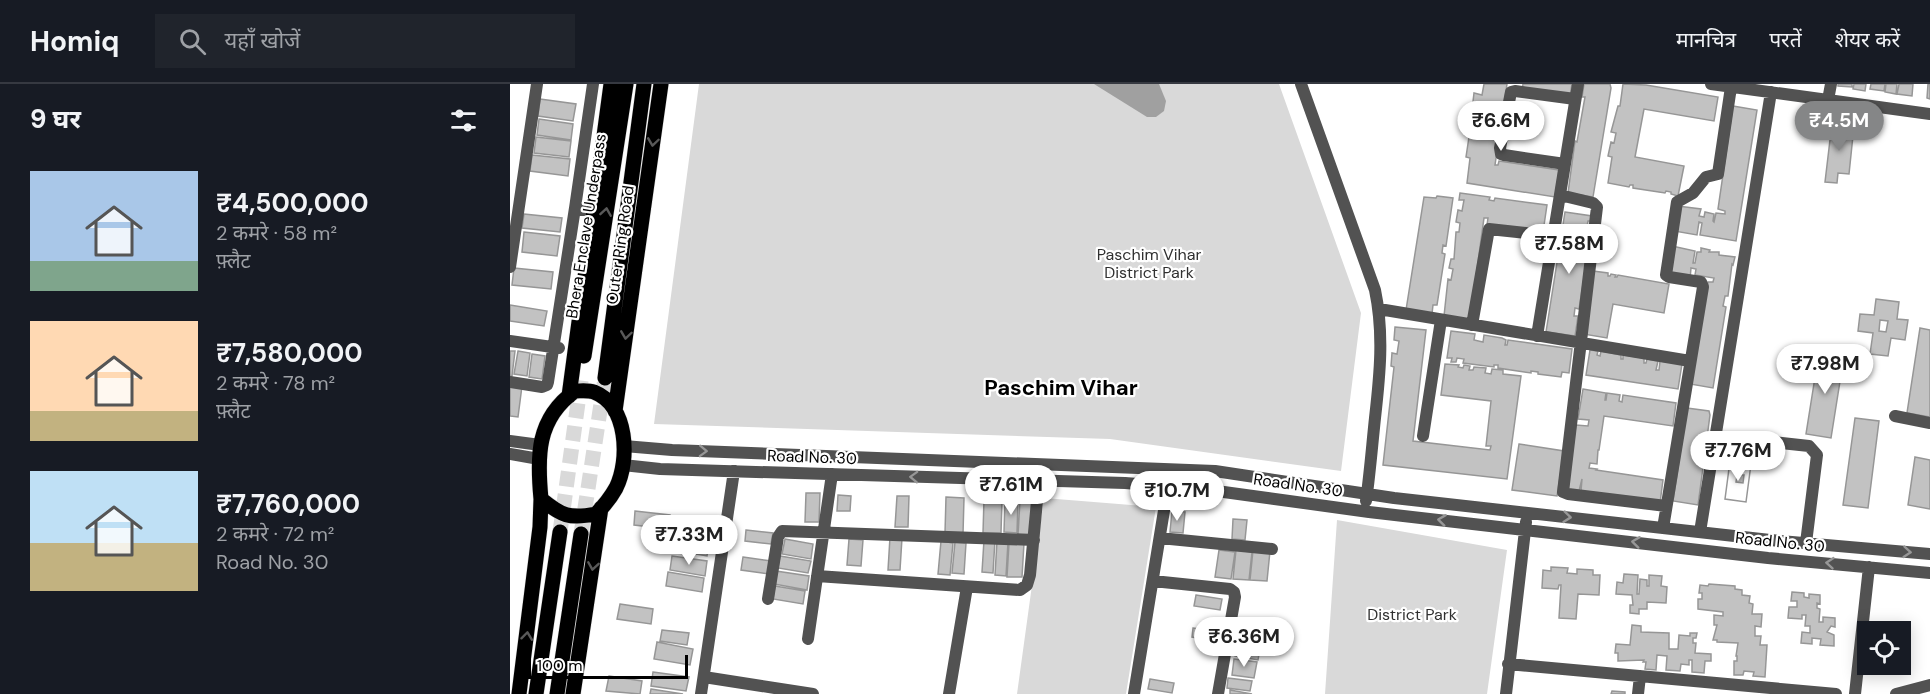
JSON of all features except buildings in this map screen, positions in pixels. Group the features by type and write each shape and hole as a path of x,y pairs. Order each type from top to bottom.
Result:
{"main road":[{"name":"Outer Ring Road","path":"569,396 611,84"},
{"name":"Bhera Enclave Underpass","path":"582,374 626,84"},
{"path":"605,378 644,84"},
{"name":"Outer Ring Road","path":"615,411 661,84"},
{"path":"519,694 540,527 539,452 546,426 555,411 575,392 592,392 603,398 615,411 623,432 623,465 616,488 596,514 575,518 559,513 541,500"},
{"path":"573,694 601,508"},
{"path":"536,694 560,532"},
{"path":"557,694 581,534"}],"street":[{"path":"510,267 537,84"},
{"path":"510,382 542,387 547,385 557,348 593,84"},
{"path":"1301,84 1375,290 1379,309 1382,338 1381,362 1365,511"},
{"path":"1538,336 1578,84"},
{"path":"1711,84 1777,90 1828,100 1930,114"},
{"path":"1828,100 1831,84"},
{"path":"1663,528 1702,284 1667,276 1666,272 1677,202 1693,193 1706,177 1718,174 1731,87"},
{"path":"1700,532 1777,90"},
{"path":"1565,164 1504,155 1501,154 1500,148 1511,92 1575,99"},
{"path":"1560,195 1596,205 1563,492 1666,506"},
{"path":"575,208 594,212"},
{"path":"1472,325 1489,229 1553,236"},
{"path":"1379,309 1690,361"},
{"path":"1423,436 1441,320"},
{"path":"510,341 557,348"},
{"path":"1895,416 1930,423"},
{"path":"1717,436 1809,446 1817,455 1806,543"},
{"path":"510,441 539,452"},
{"name":"Road No. 30","path":"624,446 672,450 1215,471 1367,494 1527,513 1930,554"},
{"path":"670,469 672,450"},
{"path":"510,454 539,452"},
{"name":"Road No. 30","path":"623,465 670,469 1168,486 1768,558 1930,573"},
{"path":"701,694 734,471"},
{"path":"808,639 832,474"},
{"path":"818,576 1020,590 1027,585 1034,540 1039,480"},
{"path":"1134,694 1168,486"},
{"path":"1506,694 1527,513"},
{"path":"768,599 779,532 1034,540"},
{"path":"1160,538 1272,549"},
{"path":"1856,694 1869,567"},
{"path":"1153,581 1230,589 1234,592 1218,694"},
{"path":"949,694 968,587"},
{"path":"1508,664 1836,694"},
{"path":"1638,694 1640,676"},
{"path":"704,677 813,694"},
{"path":"1896,694 1930,685"}],"green space":[{"name":"Paschim Vihar District Park","path":"699,84 1279,84 1361,313 1341,471 1110,439 654,424"},
{"path":"1044,498 1156,507 1126,694 1017,694"},
{"name":"District Park","path":"1337,520 1507,550 1487,694 1325,694"}],"shaded area":[{"path":"1094,84 1159,84 1166,101 1164,111 1156,117 1147,117"}],"tunnel":[{"path":"560,532 582,374"},
{"path":"581,534 605,378"}],"district":[{"name":"Paschim Vihar","path":"1061,387"}]}
